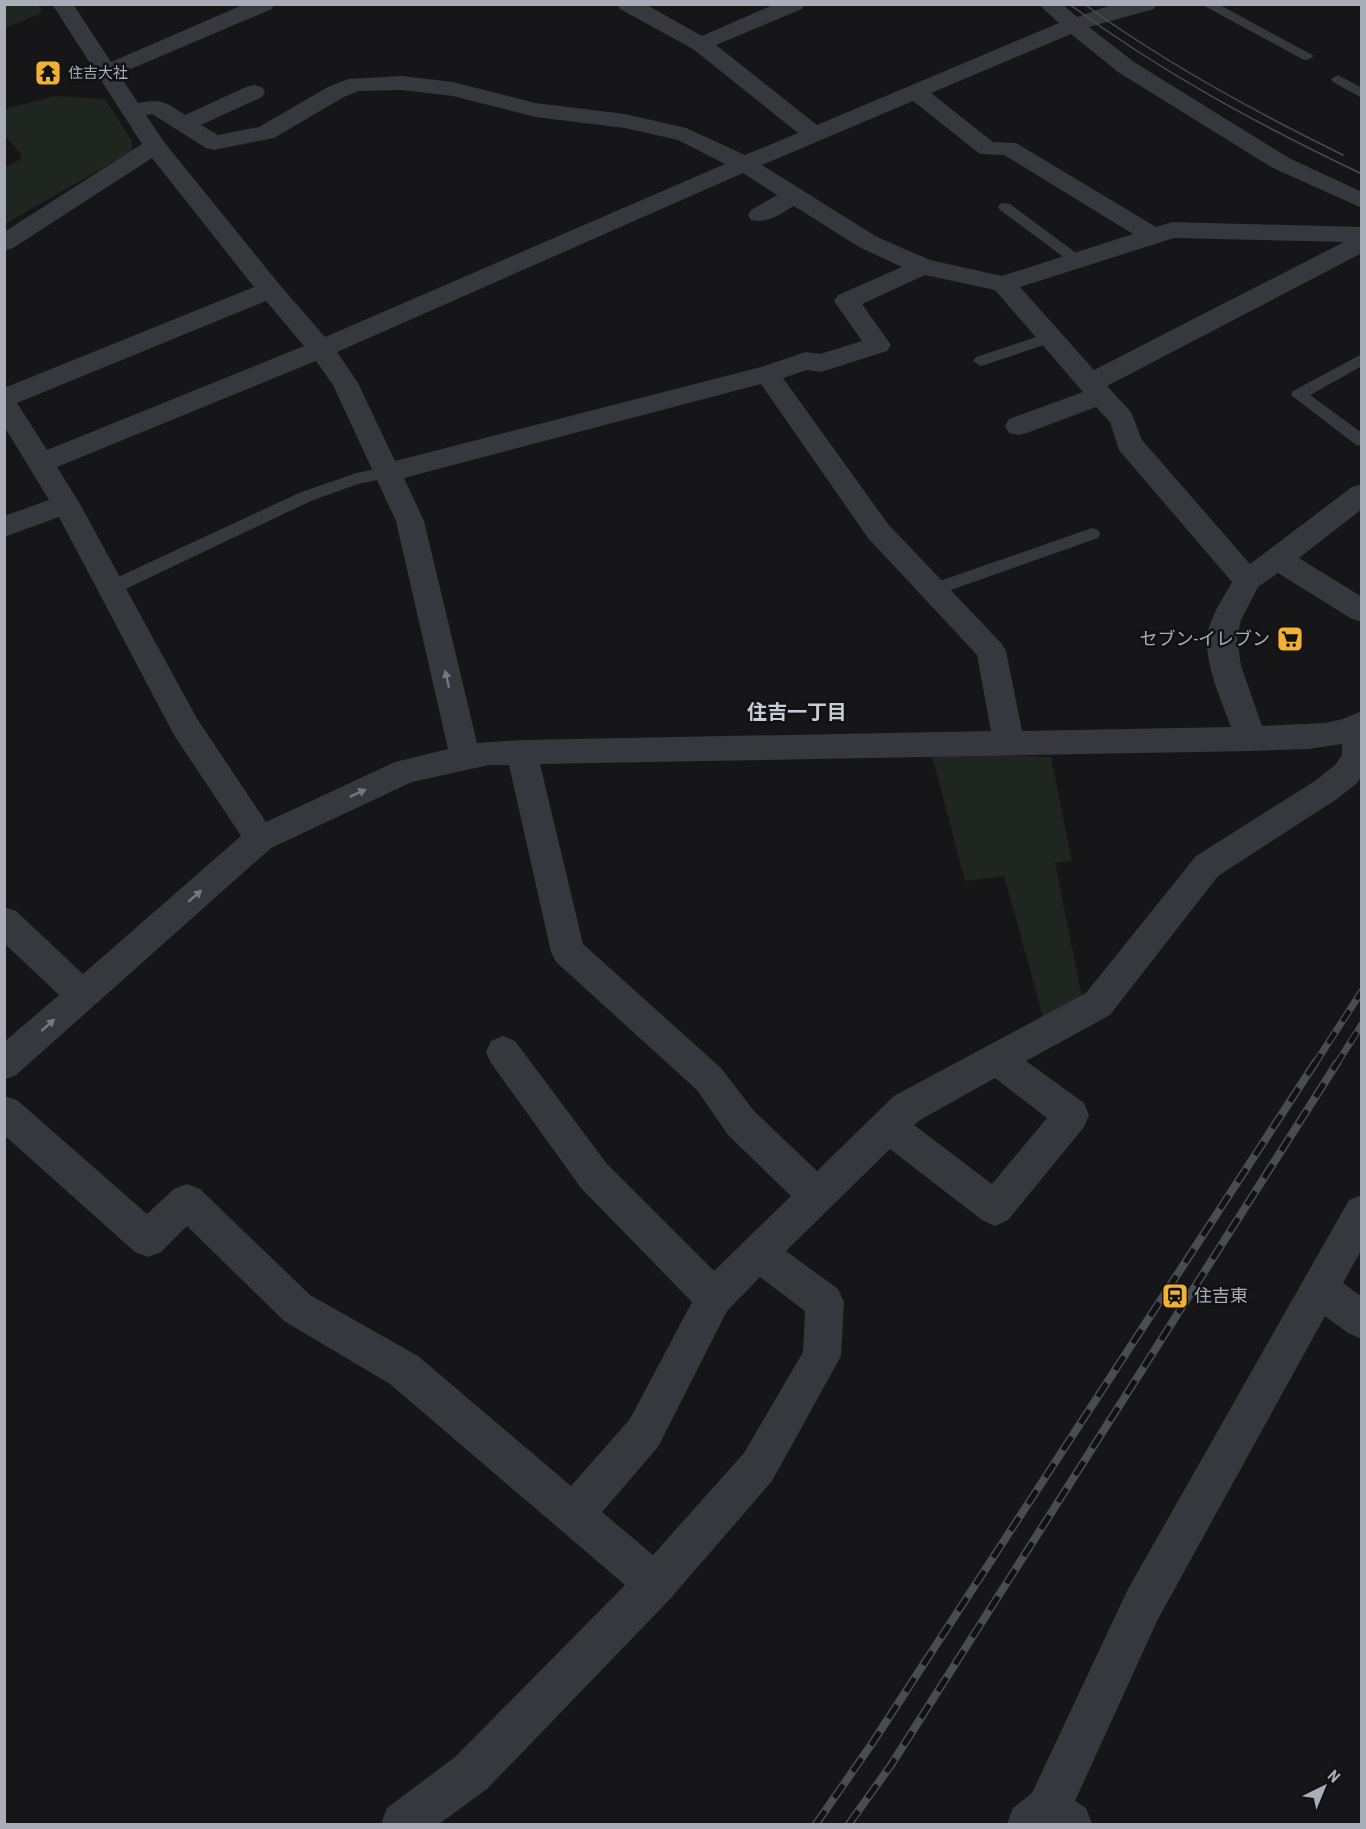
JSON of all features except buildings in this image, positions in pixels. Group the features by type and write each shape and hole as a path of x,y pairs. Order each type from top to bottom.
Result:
{"street":[{"path":"62,4 155,146 270,290 321,349 345,383 410,521 465,758"},
{"path":"105,72 264,4"},
{"path":"701,44 794,4"},
{"path":"1048,4 1126,67 1281,163 1362,201"},
{"path":"42,463 321,349 744,164 1115,7 1146,4"},
{"path":"641,7 701,44 815,135"},
{"path":"131,111 156,106 214,143 266,133 336,92 356,84 402,83 453,89 535,110 635,123 686,135 744,164 868,242 923,267 1003,284 1172,230 1260,231 1361,238"},
{"path":"915,91 988,149 1008,148 1152,235"},
{"path":"184,124 254,92"},
{"path":"4,243 155,146"},
{"path":"760,215 794,196"},
{"path":"1018,426 1096,389 1361,238"},
{"path":"387,473 767,374 806,361 821,363 878,345 847,301 923,267"},
{"path":"1003,284 1122,418 1129,443 1247,580"},
{"path":"260,839 185,726 66,504 4,400 270,290"},
{"path":"767,374 878,531 991,651 1009,744"},
{"path":"1251,739 1232,684 1221,641 1224,627 1247,580 1362,494"},
{"path":"4,527 66,504"},
{"path":"1278,559 1362,611"},
{"path":"4,1064 260,839 406,771 489,753 1251,739 1334,733 1359,725 1357,757 1346,774 1326,790 1207,866 1098,1004 907,1108 758,1253 714,1298 644,1433 573,1514"},
{"path":"522,752 568,952 709,1079 741,1123 817,1196"},
{"path":"4,921 82,995"},
{"path":"502,1052 594,1176 714,1298"},
{"path":"888,1126 995,1208 1071,1115 997,1059"},
{"path":"4,1112 148,1239 187,1201 297,1308 404,1370 656,1584"},
{"path":"1049,1819 1143,1604 1362,1212"},
{"path":"403,1824 471,1773 656,1584 758,1467 822,1356 825,1302 758,1253"},
{"path":"1318,1288 1362,1320"}],"lane":[{"path":"1207,4 1307,56"},
{"path":"1338,79 1362,94"},
{"path":"1005,207 1078,261"},
{"path":"981,361 1051,337"},
{"path":"1362,359 1299,395 1362,441"},
{"path":"111,588 305,496 356,479 387,473"},
{"path":"934,590 1092,534"}],"shaded area":[{"path":"5,4 38,5 42,10 39,14 5,28"},
{"path":"55,96 105,99 132,141 132,151 5,224 4,167 19,160 22,155 5,136 5,109"},
{"path":"931,752 1051,757 1072,861 1055,863 1082,997 1044,1020 1004,876 965,881"}],"tram line":[{"path":"1069,4 1139,52 1211,96 1362,174"},
{"path":"1084,4 1146,46 1210,85 1343,155"}],"railway":[{"path":"1314,1065 1362,991"},
{"path":"1336,1065 1362,1024"},
{"path":"816,1824 871,1745 1315,1063"},
{"path":"849,1824 891,1765 1337,1063"}],"place":[{"name":"住吉大社","path":"48,73"},
{"name":"セブン-イレブン","path":"1290,639"},
{"name":"住吉東","path":"1175,1296"}],"district":[{"name":"住吉一丁目","path":"797,712"}]}
